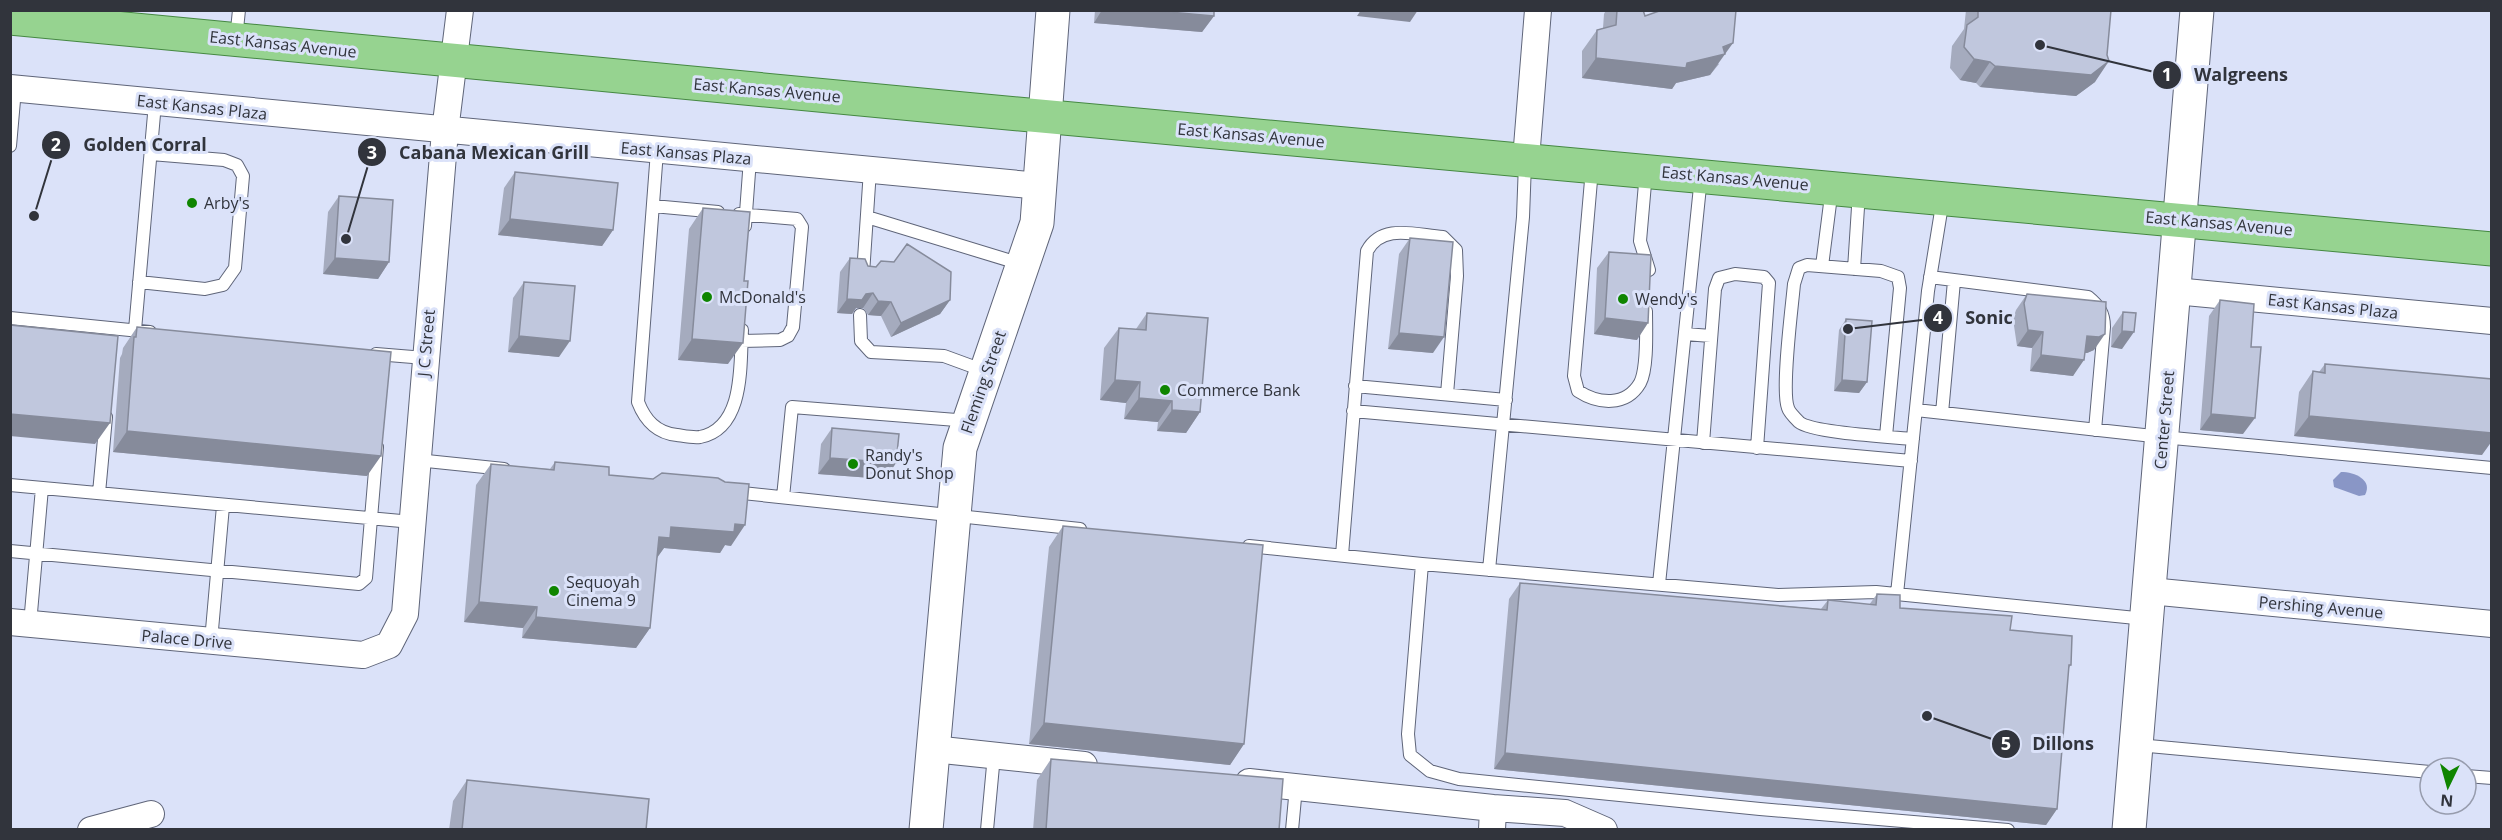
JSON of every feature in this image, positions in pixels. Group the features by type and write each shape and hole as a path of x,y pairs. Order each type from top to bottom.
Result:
{"main road":[{"name":"East Kansas Avenue","path":"10,18 238,25 455,61 2492,249"}],"street":[{"name":"J C Street","path":"363,656 389,645 405,615 445,131 460,10"},
{"name":"Fleming Street","path":"926,830 960,448 1037,223 1053,10"},
{"path":"1526,159 1538,10"},
{"name":"Center Street","path":"2129,830 2197,10"},
{"name":"East Kansas Plaza","path":"13,88 1040,186"},
{"name":"East Kansas Plaza","path":"2175,291 2492,321"},
{"name":"Pershing Avenue","path":"2148,605 2492,624"},
{"name":"Palace Drive","path":"20,623 363,656"},
{"path":"933,749 1110,767"},
{"path":"1226,780 1296,787 1492,819 1564,813 1604,830"},
{"path":"91,830 151,814"}],"lane":[{"path":"10,146 13,88"},
{"path":"135,330 155,103"},
{"path":"657,151 638,402 644,416 656,429 674,435 700,437 720,427 732,408 739,389 743,319"},
{"path":"139,282 205,289 223,285 235,268 243,176 237,165 224,160 151,154"},
{"path":"744,243 750,159"},
{"path":"1489,570 1523,217 1526,159"},
{"path":"1592,165 1574,376 1578,391 1587,397 1605,402 1623,400 1640,383 1644,366 1647,302"},
{"path":"863,274 870,170"},
{"path":"1646,170 1640,241 1649,269 1648,280"},
{"path":"1659,584 1701,175"},
{"path":"1822,266 1845,189"},
{"path":"1845,189 1854,269"},
{"path":"1897,594 1930,277 1943,198"},
{"path":"653,206 797,219 802,227 793,327 788,336 780,340 741,341"},
{"path":"867,217 1023,265"},
{"path":"1342,555 1367,251 1373,240 1388,233 1443,237 1456,250 1448,394"},
{"path":"1886,436 1900,288 1898,277 1881,271 1807,265 1799,268 1796,273 1786,389 1788,408 1801,424 1827,430 1913,439"},
{"path":"1703,443 1715,289 1719,278 1735,273 1764,278 1769,284 1770,298 1757,448"},
{"path":"1930,277 2088,297 2099,307 2104,318 2104,327 2095,430"},
{"path":"1942,413 1954,280"},
{"path":"860,315 861,341 871,352 944,356 987,371"},
{"path":"10,318 114,334 135,330 159,333"},
{"path":"1685,334 1711,336"},
{"path":"362,352 385,360 425,358"},
{"path":"1355,386 1506,400"},
{"path":"99,493 108,399"},
{"path":"783,497 792,408 970,421"},
{"path":"1916,410 2162,437 2492,468"},
{"path":"1353,411 1911,461"},
{"path":"10,551 359,584 366,578 378,436"},
{"path":"417,460 512,469"},
{"path":"10,484 223,506 412,522"},
{"path":"20,623 36,554 42,488"},
{"path":"724,491 1095,530"},
{"path":"211,641 223,506"},
{"path":"1236,545 1422,564 1778,595 1876,592 2148,605"},
{"path":"1422,564 1408,734 1410,755 1430,771 1459,779 1748,808 2008,830"},
{"path":"2136,745 2418,771"},
{"path":"987,830 994,755"},
{"path":"1292,830 1296,787"}],"water":[{"path":"2341,472 2352,473 2365,481 2367,490 2365,495 2359,496 2334,487 2333,480"}],"building":[{"path":"1147,10 1214,10 1214,16"},
{"path":"1617,10 1643,10 1645,16 1662,10 1736,10 1733,43 1723,47 1725,54 1687,63 1686,68 1596,58 1597,30 1616,25"},
{"path":"1978,10 2111,10 2107,55 2109,61 2091,75 1995,66 1990,62 1974,59 1964,47 1967,25 1978,17"},
{"path":"515,172 618,183 613,230 510,219"},
{"path":"339,196 393,200 389,262 335,258"},
{"path":"703,208 750,212 744,281 748,281 743,343 692,339"},
{"path":"1410,238 1453,242 1444,337 1399,333"},
{"path":"907,244 951,272 950,300 901,323 891,302 878,301 873,293 866,294 862,300 847,299 850,258 865,259 868,266 876,267 881,261 894,262"},
{"path":"1609,252 1651,255 1648,323 1605,318"},
{"path":"524,282 575,286 570,341 519,336"},
{"path":"2027,294 2106,302 2105,334 2099,337 2087,336 2084,360 2041,355 2043,332 2028,330 2024,303"},
{"path":"2220,300 2254,304 2251,347 2261,347 2255,418 2211,414"},
{"path":"2123,312 2136,313 2134,332 2122,331"},
{"path":"1147,313 1208,318 1200,412 1172,410 1172,401 1139,398 1140,382 1115,380 1119,328 1146,330"},
{"path":"1846,319 1872,321 1867,382 1842,380"},
{"path":"10,325 118,336 110,423 10,414"},
{"path":"137,327 391,352 381,456 127,431 134,337 136,337"},
{"path":"2325,364 2492,379 2492,433 2309,416 2313,371 2325,373"},
{"path":"832,428 899,434 896,463 830,458"},
{"name":"Sequoyah Cinema 9","path":"555,462 609,467 609,475 653,479 662,473 718,478 725,482 749,484 745,525 735,524 734,532 671,527 670,538 659,537 650,628 536,617 537,607 479,602 491,464 554,470"},
{"path":"1063,526 1263,545 1244,744 1044,723"},
{"path":"1520,583 1827,610 1828,600 1876,605 1877,594 1900,595 1900,608 2012,616 2010,630 2072,636 2057,809 1505,753"},
{"path":"1051,759 1283,779 1279,830 1046,830"},
{"path":"467,780 649,799 646,830 462,830"}],"place":[{"name":"Walgreens","path":"2040,45"},
{"name":"Arby's","path":"192,203"},
{"name":"Golden Corral","path":"34,216"},
{"name":"Cabana Mexican Grill","path":"346,239"},
{"name":"McDonald's","path":"707,297"},
{"name":"Wendy's","path":"1623,299"},
{"name":"Sonic","path":"1848,329"},
{"name":"Commerce Bank","path":"1165,390"},
{"name":"Randy's Donut Shop","path":"853,464"},
{"name":"Sequoyah Cinema 9","path":"554,591"},
{"name":"Dillons","path":"1927,716"}]}
